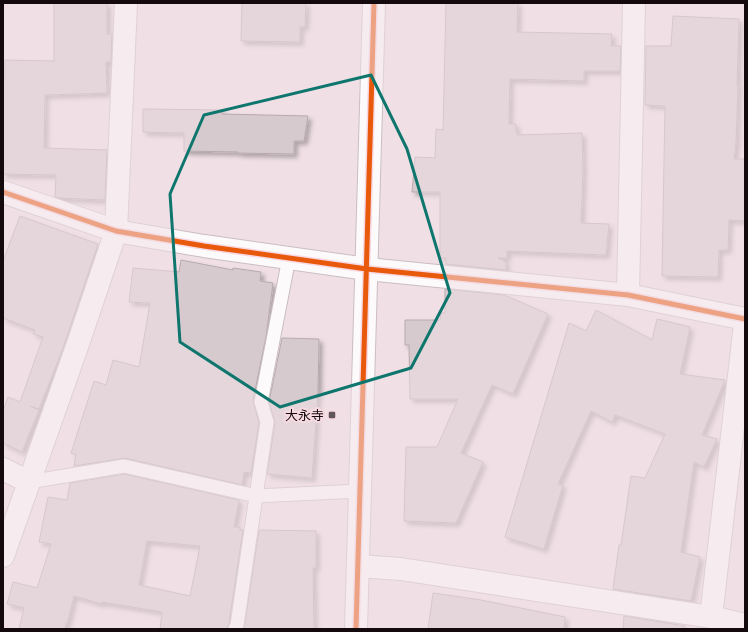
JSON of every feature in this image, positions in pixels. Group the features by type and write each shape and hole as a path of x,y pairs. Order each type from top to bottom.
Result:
{"street":[{"path":"3,556 116,231 126,3"},
{"path":"356,629 374,3"},
{"path":"628,294 634,3"},
{"path":"3,192 116,231 204,246 367,269 628,294 745,319"},
{"path":"711,617 745,324"},
{"path":"3,469 29,482"},
{"path":"358,566 402,569 711,617 745,625"}],"lane":[{"path":"235,629 237,625 267,422 261,402 288,258"},
{"path":"29,482 124,466 256,496 360,491"}],"highlighted area":[{"path":"371,75 407,149 450,293 411,368 280,407 180,342 170,194 204,115"}],"building":[{"path":"54,3 107,3 107,34 112,34 111,62 106,62 107,93 45,95 44,148 107,150 105,200 55,197 56,175 3,174 3,79 5,79 5,60 54,61"},
{"path":"242,3 306,3 305,27 300,27 300,42 241,41"},
{"path":"446,3 518,3 517,32 612,34 611,46 621,46 620,71 584,71 584,81 510,79 509,124 516,124 517,135 582,133 583,170 581,223 609,224 606,255 507,251 507,258 498,258 506,262 506,270 446,264 446,258 440,258 440,192 412,192 415,157 435,158 436,129 443,130"},
{"path":"673,16 739,19 736,142 734,159 745,159 745,221 729,220 728,250 719,250 718,277 662,276 665,106 645,105 646,46 671,46"},
{"path":"143,109 222,110 222,114 308,116 304,141 294,141 294,154 184,151 184,133 143,132"},
{"path":"20,216 98,244 63,348 39,409 30,406 39,410 22,452 3,443 3,411 8,397 20,402 43,337 33,334 35,330 3,318 3,261"},
{"path":"181,260 233,270 233,268 261,272 260,281 273,283 266,337 253,400 259,423 251,473 244,472 242,485 125,458 74,466 76,454 71,453 94,381 106,385 113,360 139,367 150,303 129,302 133,268 179,272"},
{"path":"445,289 504,295 548,314 513,394 492,385 461,453 483,462 456,523 404,521 406,447 437,447 458,399 410,399 409,345 405,345 405,320 440,320 441,313 445,313"},
{"path":"596,310 652,340 657,319 690,327 680,374 725,380 702,435 717,439 704,467 694,462 681,552 700,557 691,601 613,589 631,476 645,478 665,434 615,415 612,422 591,411 558,484 563,485 544,549 505,537 569,323 586,331"},
{"path":"282,338 319,339 318,390 312,478 267,474 275,423 269,402"},
{"path":"124,474 239,500 234,527 240,527 240,530 243,530 227,629 160,629 162,612 102,602 102,604 74,596 65,629 19,629 24,608 7,604 13,582 37,588 51,544 39,542 48,497 67,500 70,483","holes":["147,541 200,546 190,596 139,585"]},
{"path":"259,530 316,531 316,568 313,568 314,629 244,629"},
{"path":"433,593 481,600 565,617 564,629 428,629"},
{"path":"624,616 685,626 684,629 623,629"}],"cycle path":[{"path":"356,629 374,3"},
{"path":"3,192 116,231 204,246 367,269 628,295 745,319"}],"place":[{"name":"大永寺","path":"332,415"}]}
